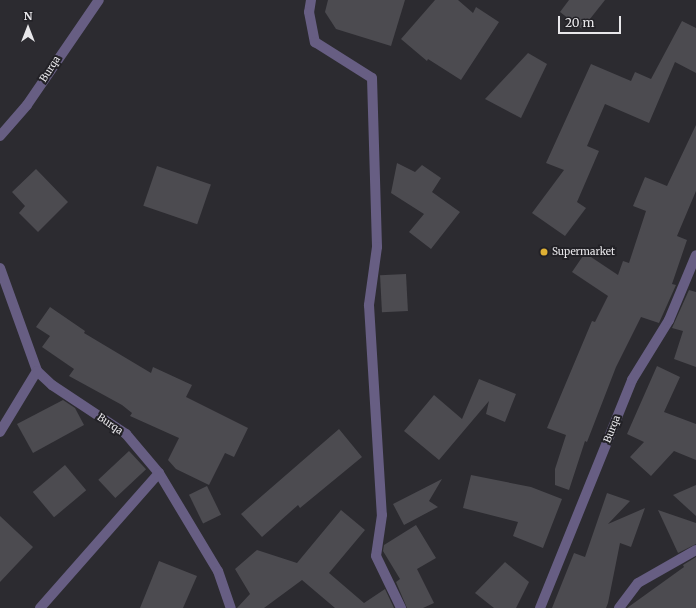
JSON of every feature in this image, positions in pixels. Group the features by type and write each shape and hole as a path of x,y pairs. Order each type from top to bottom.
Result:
{"street":[{"name":"Burqa","path":"0,136 27,105 99,0"},
{"path":"311,0 308,12 315,42 372,78 377,248 369,305 382,515 376,556 401,608"},
{"name":"Burqa","path":"540,608 632,380 669,320 696,255"},
{"name":"Burqa","path":"0,268 37,371 52,385 126,434 159,473 218,571 231,608"},
{"path":"0,432 37,371"},
{"path":"40,608 159,473"},
{"path":"619,608 638,583 696,550"}],"building":[{"path":"328,0 405,0 391,46 336,29 325,12"},
{"path":"435,0 458,0 473,13 476,7 499,22 461,80 428,59 427,61 401,39"},
{"path":"569,0 605,0 582,29 560,12"},
{"path":"682,21 696,28 696,73 675,62 649,123 605,104 587,146 599,151 577,202 586,208 565,236 532,213 564,170 546,163 591,64 631,81 635,72 651,79"},
{"path":"528,53 547,64 521,118 485,99"},
{"path":"696,125 696,191 677,236 687,240 672,284 676,285 659,323 641,317 616,367 587,442 585,441 569,490 555,485 555,469 566,435 547,428 592,321 595,322 608,296 572,272 585,253 618,275 623,261 629,263 646,211 633,206 645,177 667,186"},
{"path":"397,163 415,172 422,165 441,178 432,192 460,212 431,249 409,232 424,214 391,193"},
{"path":"157,166 211,185 197,224 143,206"},
{"path":"36,169 68,202 38,232 19,213 25,206 12,192"},
{"path":"406,274 408,311 382,312 380,275"},
{"path":"689,290 696,292 696,367 674,359 683,331 672,328"},
{"path":"50,307 85,331 84,333 151,373 153,367 192,385 186,397 248,428 234,457 225,453 209,485 176,469 168,460 179,438 130,416 132,413 122,405 69,376 74,369 42,347 50,336 36,327"},
{"path":"657,366 680,377 664,412 696,424 696,460 674,451 651,476 630,457 644,442 627,434"},
{"path":"479,379 516,394 505,422 486,414 489,401 439,460 404,431 434,395 462,419"},
{"path":"63,400 75,408 84,425 33,453 17,424"},
{"path":"339,429 362,457 300,508 298,505 262,537 241,514"},
{"path":"129,451 146,469 115,498 98,480"},
{"path":"65,465 86,490 54,517 33,492"},
{"path":"471,475 531,487 562,499 543,548 513,536 518,522 463,508"},
{"path":"442,479 429,501 438,507 404,525 393,504"},
{"path":"696,485 696,516 673,495"},
{"path":"207,486 221,515 203,524 189,495"},
{"path":"607,493 630,501 608,524 645,508 631,547 620,543 606,608 552,608 574,553 585,557"},
{"path":"341,510 365,530 329,573 364,603 385,589 394,608 335,608 302,580 264,608 237,608 250,594 235,569 257,550 297,563"},
{"path":"658,510 696,523 696,544 678,553"},
{"path":"0,516 33,547 0,582"},
{"path":"416,525 436,558 417,569 434,603 423,608 407,608 396,582 400,579 383,551 384,545"},
{"path":"696,557 696,608 627,608 684,567 683,565"},
{"path":"159,561 197,576 183,608 140,608"},
{"path":"505,562 529,582 516,608 494,608 475,593"}],"place":[{"name":"Supermarket","path":"544,252"}]}
